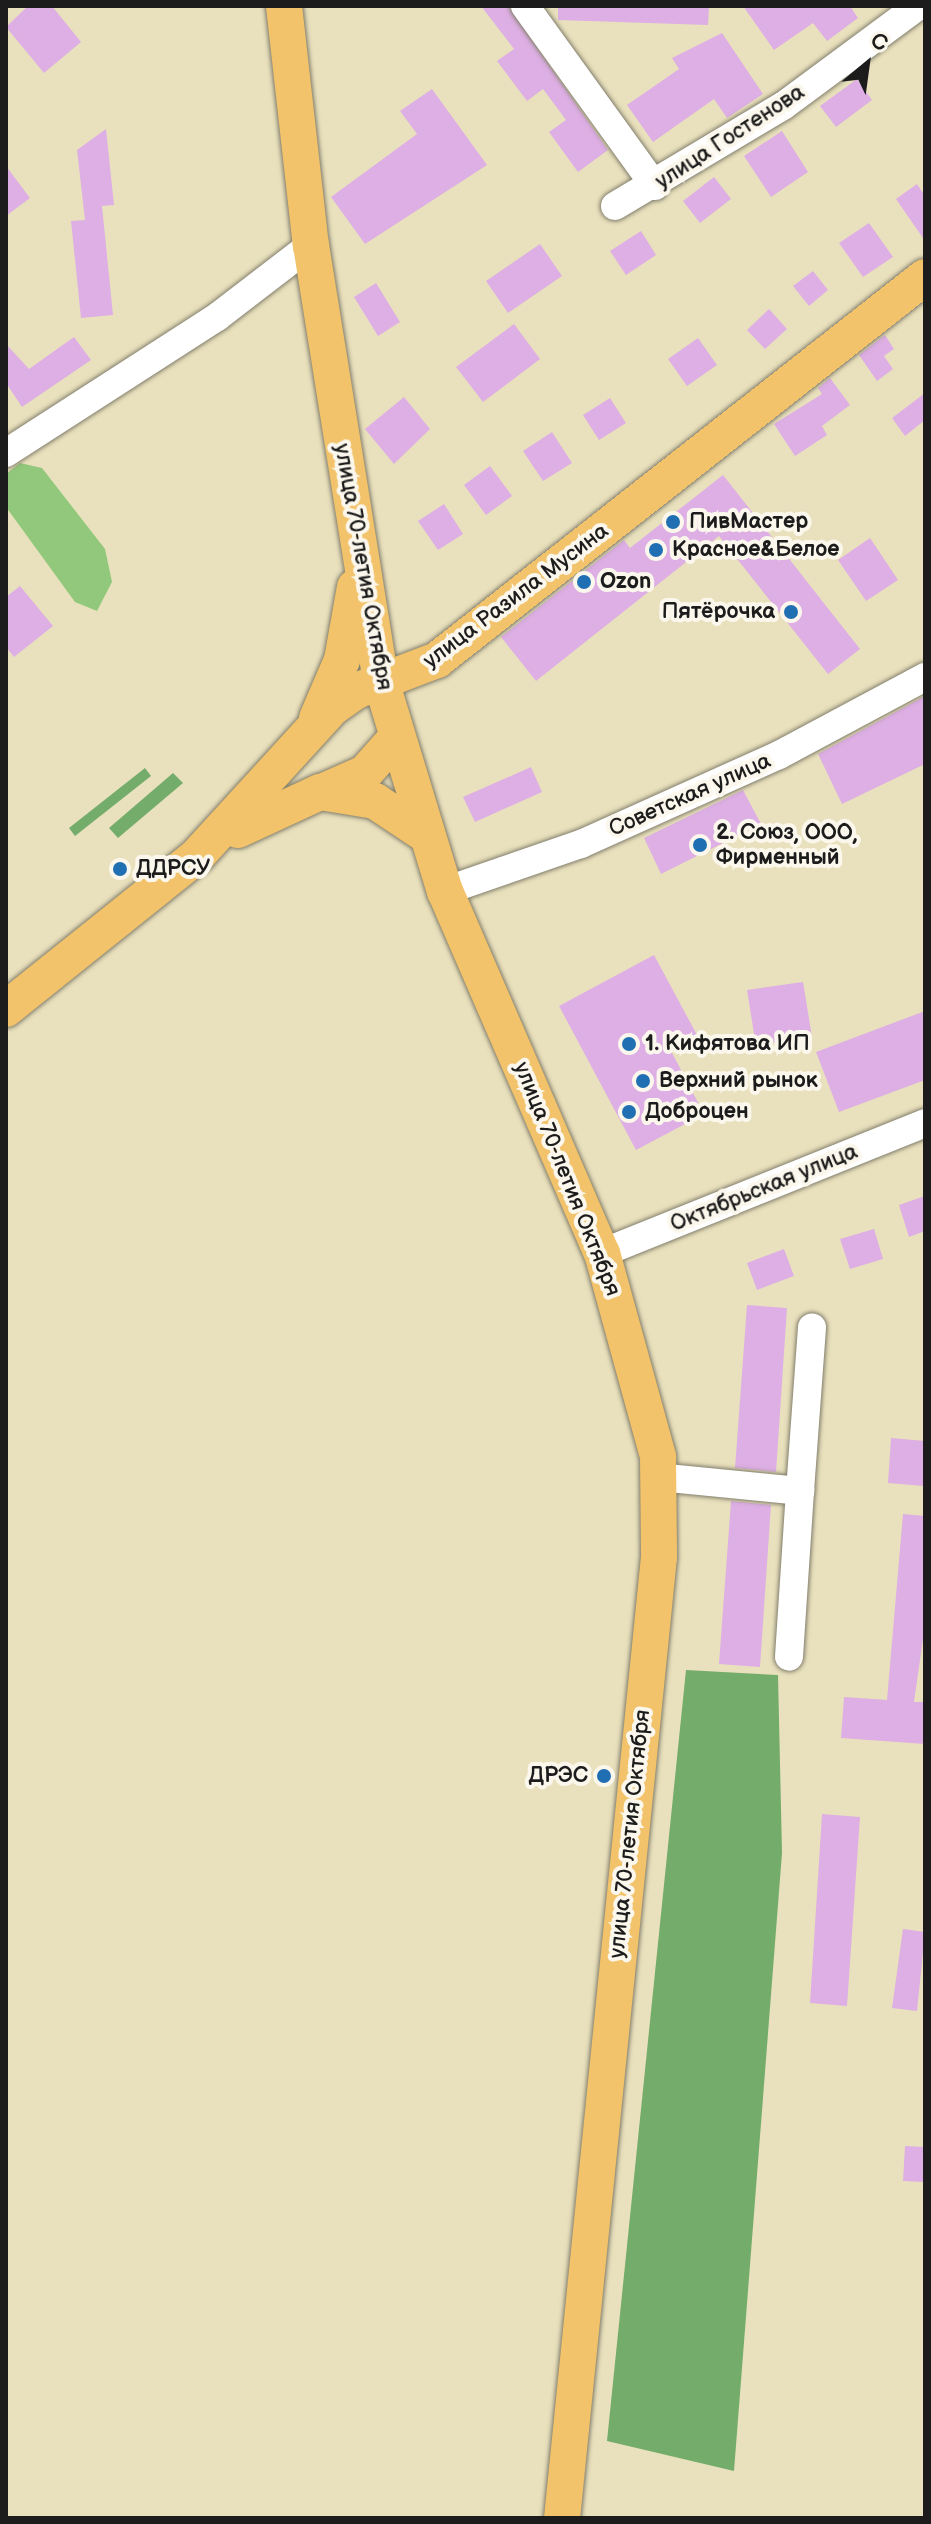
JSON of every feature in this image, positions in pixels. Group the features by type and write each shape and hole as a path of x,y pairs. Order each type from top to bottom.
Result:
{"main road":[{"name":"улица 70-летия Октября","path":"284,6 311,245 381,681 445,891 602,1253 639,1367 658,1477 659,1557 562,2518"},
{"name":"улица Разила Мусина","path":"6,1009 196,857 312,728 356,691 437,660 925,277"},
{"path":"312,728 342,660 360,562"},
{"path":"196,857 265,813 365,773 397,737"},
{"path":"320,792 375,801 426,835"}],"street":[{"path":"525,6 655,186"},
{"name":"улица Гостенова","path":"615,206 655,186 783,106 918,6"},
{"path":"6,453 217,317 311,245"},
{"name":"Советская улица","path":"445,891 581,844 779,755 925,677"},
{"name":"Октябрьская улица","path":"602,1253 925,1123"},
{"path":"789,1657 812,1327"},
{"path":"658,1477 800,1491"}],"green space":[{"path":"20,463 42,468 105,549 112,582 97,611 75,602 6,507 6,474"},
{"path":"145,768 151,776 75,836 69,828"},
{"path":"173,773 183,783 118,838 109,828"},
{"path":"686,1670 778,1675 782,1853 734,2471 607,2441"}],"building":[{"path":"28,6 52,6 81,42 44,73 6,27"},
{"path":"481,6 508,6 608,150 578,172 549,132 566,120 543,89 527,101 497,61 514,49"},
{"path":"558,6 709,6 708,25 558,20"},
{"path":"743,6 850,6 858,18 827,41 813,23 774,50"},
{"path":"722,33 763,94 727,118 714,99 653,142 627,105 679,69 672,58"},
{"path":"857,79 872,100 836,127 820,106"},
{"path":"432,89 487,165 365,244 331,197 417,134 400,111"},
{"path":"106,129 114,205 102,206 113,315 81,318 71,221 85,220 77,150"},
{"path":"782,131 808,172 771,197 744,156"},
{"path":"6,166 30,198 6,216"},
{"path":"714,177 731,199 700,223 683,201"},
{"path":"917,184 925,196 925,241 896,199"},
{"path":"869,223 893,257 863,277 839,243"},
{"path":"641,231 656,255 626,275 610,251"},
{"path":"540,244 562,276 508,313 486,281"},
{"path":"813,271 828,290 809,306 793,286"},
{"path":"376,283 400,322 378,336 354,297"},
{"path":"769,309 787,329 765,349 747,330"},
{"path":"514,324 540,359 483,402 456,367"},
{"path":"885,335 894,349 884,356 893,369 877,381 859,355"},
{"path":"74,337 91,360 22,407 6,383 6,344 29,369"},
{"path":"698,338 717,365 687,386 668,359"},
{"path":"830,378 850,405 822,426 827,435 795,456 774,424 822,394 818,388"},
{"path":"925,393 925,420 905,436 892,418"},
{"path":"404,397 430,429 394,464 365,429"},
{"path":"610,398 626,423 599,440 583,415"},
{"path":"552,432 572,463 543,481 523,451"},
{"path":"490,466 512,496 486,515 464,485"},
{"path":"723,475 860,649 828,674 719,536 536,681 501,637 624,540 630,548"},
{"path":"444,504 463,534 438,550 418,521"},
{"path":"870,538 898,580 866,601 838,560"},
{"path":"20,586 53,626 14,657 6,647 6,597"},
{"path":"925,696 925,764 842,804 818,754"},
{"path":"531,767 542,792 475,822 463,797"},
{"path":"743,790 761,824 661,874 644,838"},
{"name":"Верхний рынок","path":"654,955 697,1035 670,1049 704,1114 636,1150 559,1006"},
{"path":"803,982 812,1037 756,1046 747,990"},
{"path":"925,1011 925,1080 839,1112 816,1052"},
{"path":"925,1196 925,1231 909,1237 899,1205"},
{"path":"874,1229 883,1259 850,1269 840,1239"},
{"path":"784,1249 794,1276 757,1290 747,1263"},
{"path":"747,1305 787,1308 776,1472 735,1468"},
{"path":"891,1438 925,1441 924,1486 888,1483"},
{"path":"731,1501 771,1505 760,1667 719,1664"},
{"path":"903,1514 925,1516 925,1625 914,1702 925,1702 925,1744 841,1738 844,1697 887,1700"},
{"path":"822,1814 860,1817 847,2006 810,2003"},
{"path":"903,1929 925,1932 917,2011 892,2008"},
{"path":"905,2146 925,2147 925,2182 903,2181"}],"place":[{"name":"ПивМастер","path":"673,522"},
{"name":"Красное&Белое","path":"656,550"},
{"name":"Ozon","path":"584,582"},
{"name":"Пятёрочка","path":"791,612"},
{"name":"2. Союз, ООО, Фирменный","path":"700,845"},
{"name":"ДДРСУ","path":"120,869"},
{"name":"1. Кифятова ИП","path":"629,1044"},
{"name":"Верхний рынок","path":"643,1081"},
{"name":"Доброцен","path":"629,1112"},
{"name":"ДРЭС","path":"604,1776"}]}
